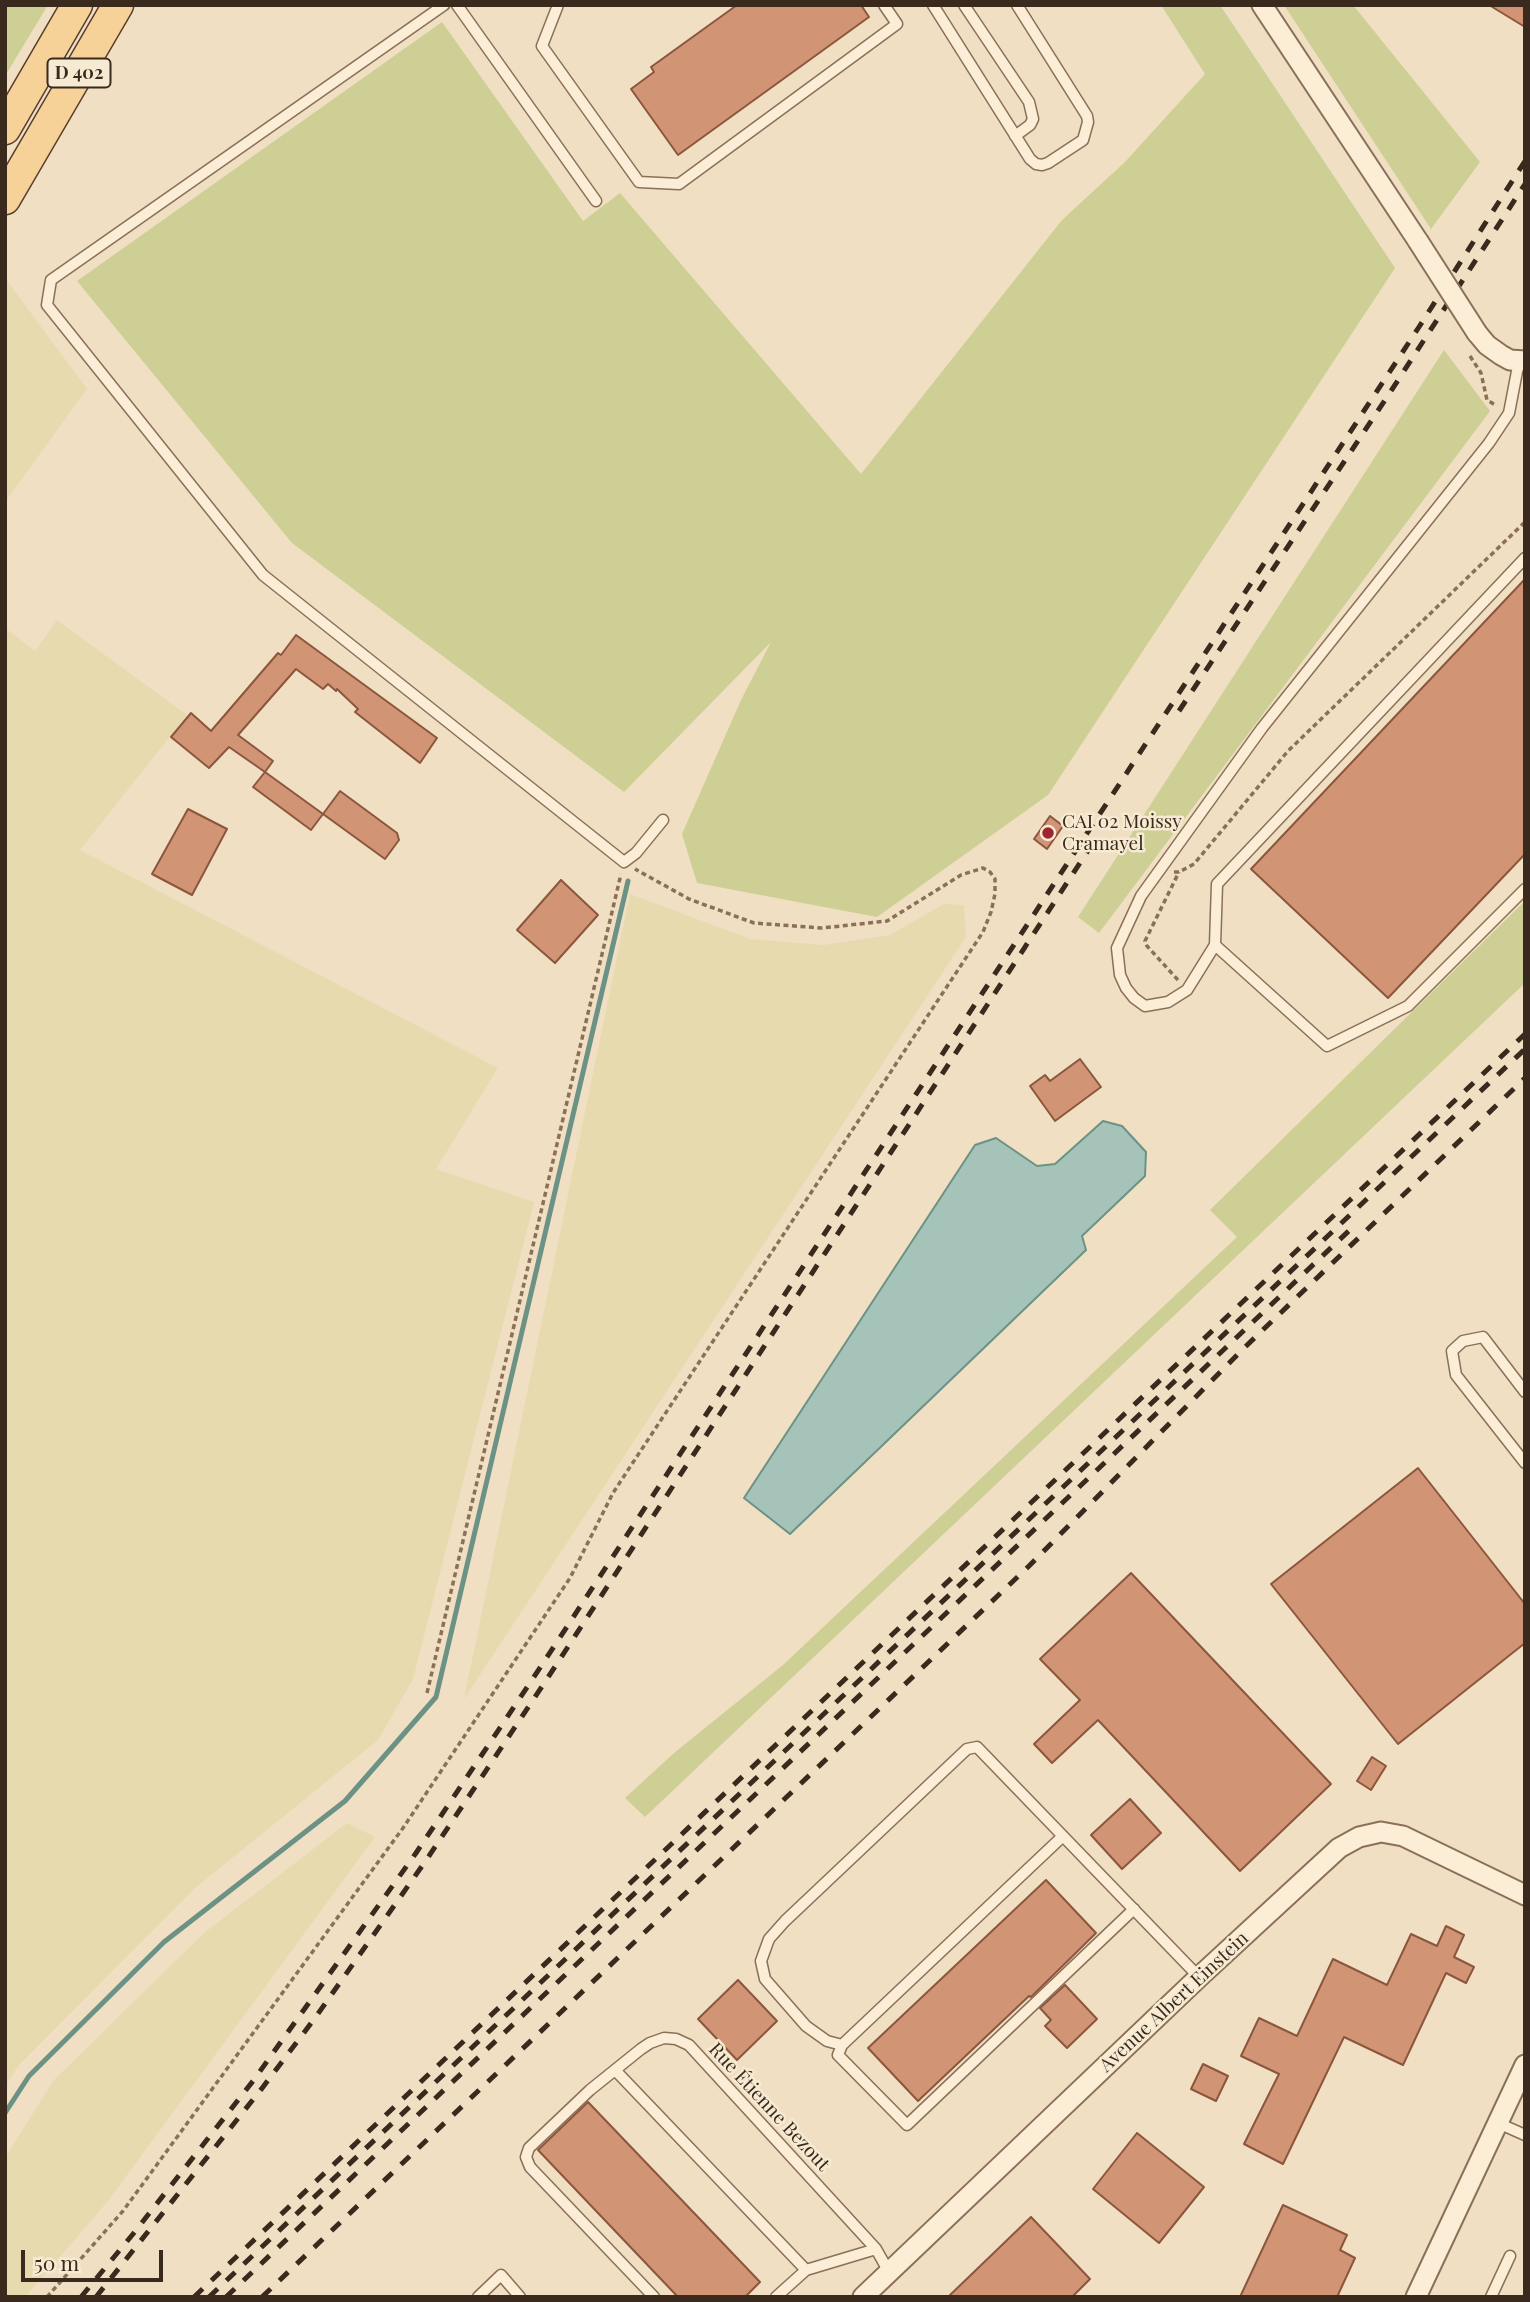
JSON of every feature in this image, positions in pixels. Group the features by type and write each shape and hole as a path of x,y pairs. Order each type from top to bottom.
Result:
{"main road":[{"name":"D 402","path":"5,130 77,5"},
{"name":"D 402","path":"5,199 118,5"}],"street":[{"path":"1262,5 1477,333 1494,351 1510,360 1522,361"},
{"name":"Avenue Albert Einstein","path":"863,2297 1199,1977 1339,1848 1359,1837 1381,1832 1403,1836 1525,1895"},
{"path":"1416,2297 1525,2065"}],"lane":[{"path":"444,5 51,280 47,305 263,575 624,862 636,853 663,820"},
{"path":"457,5 596,201"},
{"path":"558,5 542,46 639,182 679,184 897,24 884,5"},
{"path":"933,5 1030,159 1042,165 1083,140 1088,122 1087,116 1017,5"},
{"path":"964,5 1029,102 1033,119 1030,125 1015,136"},
{"path":"1522,361 1509,413 1489,443 1262,728 1158,871 1128,919 1117,948 1120,975 1134,998 1145,1006 1168,1002 1187,990 1215,945 1217,884 1525,558"},
{"path":"1215,945 1327,1046 1408,1006 1525,889"},
{"path":"1525,1392 1483,1337 1463,1341 1452,1351 1456,1375 1525,1463"},
{"path":"842,2045 827,2041 806,2026 765,1979 761,1961 769,1939 967,1749 977,1747 1199,1977"},
{"path":"1063,1836 842,2045 838,2055 907,2125 1134,1909"},
{"name":"Rue Étienne Bezout","path":"654,2297 530,2167 526,2157 529,2148 590,2090 650,2043 664,2038 676,2039 689,2045 876,2249 889,2272"},
{"path":"615,2070 806,2270"},
{"path":"1498,2123 1525,2135"},
{"path":"776,2297 806,2270 876,2249"},
{"path":"1491,2297 1510,2256"},
{"path":"478,2297 501,2275 520,2297"}],"path":[{"path":"1466,351 1481,373 1487,400 1509,413"},
{"path":"1158,871 1179,872 1194,864 1288,751 1525,522"},
{"path":"47,2297 123,2211 403,1828 570,1578 629,1467 983,932 995,894 995,880 990,872 983,868 961,875 887,921 822,928 754,923 689,899 624,862 427,1693"},
{"path":"1179,872 1145,941 1187,990"}],"shaded area":[{"path":"5,278 87,389 5,502"},
{"path":"57,620 187,715 80,850 498,1068 436,1169 534,1202 413,1679 378,1740 195,1888 18,2066 5,2086 5,628 35,651"},
{"path":"630,894 750,939 824,945 890,935 944,904 964,905 966,937 464,1699"},
{"path":"347,1823 375,1837 108,2201 25,2297 5,2297 5,2158 54,2080 204,1933"}],"green space":[{"path":"5,5 48,5 5,76"},
{"path":"1161,5 1220,5 1395,268 1048,795 877,917 697,883 682,834 741,700 771,642 624,792 292,543 77,281 442,22 583,221 620,193 861,474 1062,220 1125,162 1205,74"},
{"path":"1284,5 1353,5 1480,162 1431,229"},
{"path":"1444,350 1490,411 1099,933 1078,917"},
{"path":"1525,901 1525,983 645,1817 625,1798 674,1753 783,1665 1237,1237 1210,1210"}],"water":[{"path":"1103,1121 1122,1126 1146,1152 1145,1176 1082,1236 1086,1250 790,1534 744,1498 975,1145 996,1138 1037,1166 1055,1164"}],"building":[{"path":"737,5 861,5 869,17 678,155 631,89 654,72 651,67"},
{"path":"1489,5 1525,5 1525,27"},
{"path":"1525,579 1525,854 1388,998 1251,869"},
{"path":"296,635 437,738 420,763 355,712 358,709 337,689 336,691 328,684 323,689 296,669 238,735 273,761 265,772 229,747 209,768 171,737 191,713 211,731"},
{"path":"265,772 323,814 311,830 253,787"},
{"path":"340,791 397,833 399,840 385,859 323,814"},
{"path":"188,809 227,829 192,895 152,874"},
{"name":"CAI 02 Moissy Cramayel","path":"1050,816 1063,826 1047,849 1034,839"},
{"path":"561,880 598,915 555,963 517,930"},
{"path":"1080,1059 1101,1087 1055,1121 1030,1086 1045,1075 1050,1081"},
{"path":"1418,1468 1525,1604 1525,1643 1398,1744 1271,1584"},
{"path":"1131,1573 1331,1784 1240,1871 1098,1720 1052,1763 1034,1744 1080,1700 1040,1659"},
{"path":"1372,1757 1386,1766 1371,1790 1357,1781"},
{"path":"1130,1799 1161,1833 1122,1869 1091,1835"},
{"path":"1046,1880 1096,1933 918,2101 868,2048"},
{"path":"1446,1926 1464,1935 1454,1957 1474,1967 1466,1983 1446,1973 1403,2065 1344,2037 1283,2164 1244,2144 1279,2074 1241,2056 1259,2018 1297,2036 1333,1959 1387,1985 1411,1934 1437,1946"},
{"path":"738,1980 777,2021 737,2060 698,2019"},
{"path":"1065,1985 1097,2019 1067,2048 1045,2026 1051,2020 1040,2008"},
{"path":"1203,2064 1228,2076 1216,2101 1191,2089"},
{"path":"588,2102 760,2282 745,2297 678,2297 538,2150"},
{"path":"1137,2133 1204,2187 1159,2243 1093,2189"},
{"path":"1283,2205 1347,2235 1340,2250 1355,2258 1337,2297 1240,2297"},
{"path":"1031,2217 1090,2279 1072,2297 948,2297"}],"waterway":[{"path":"5,2113 29,2076 164,1942 345,1801 436,1697 628,881"}],"railway":[{"path":"81,2297 253,2081 416,1853 1419,327 1525,161"},
{"path":"1179,711 1525,184"},
{"path":"96,2297 263,2087 427,1859 1091,846"},
{"path":"194,2297 1525,1034"},
{"path":"209,2297 1525,1049"},
{"path":"262,2297 1029,1566 1243,1349 1525,1078"},
{"path":"226,2297 1355,1225"}],"place":[{"name":"CAI 02 Moissy Cramayel","path":"1048,833"}]}
